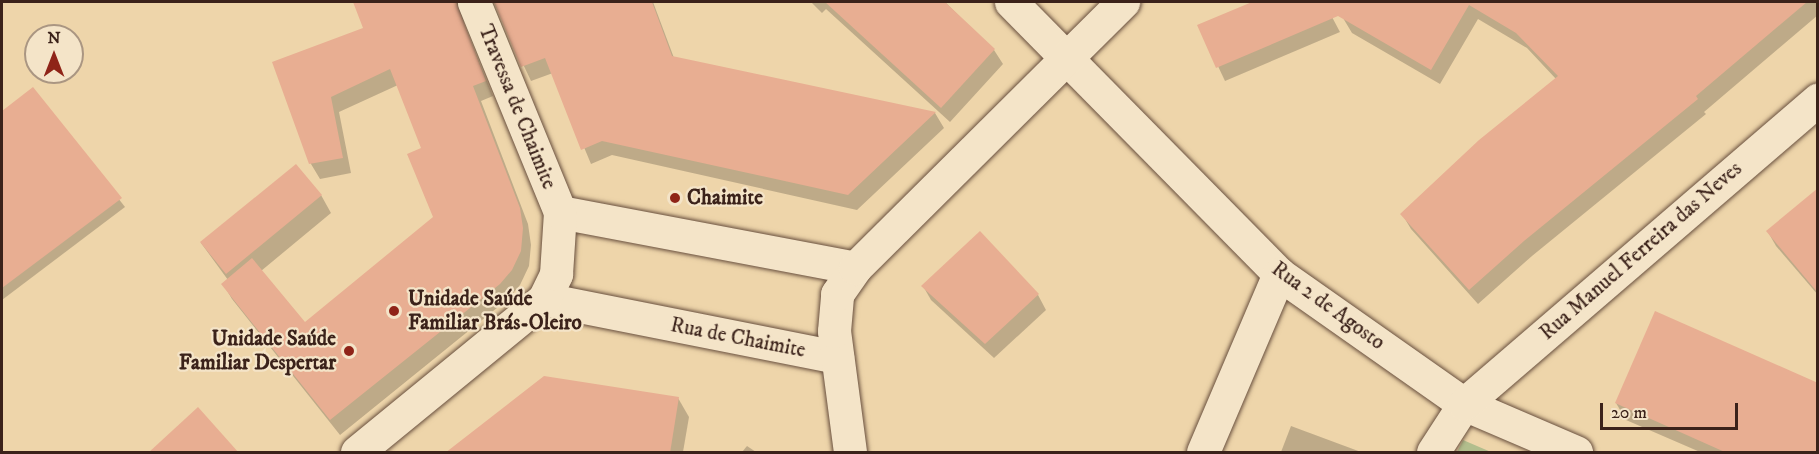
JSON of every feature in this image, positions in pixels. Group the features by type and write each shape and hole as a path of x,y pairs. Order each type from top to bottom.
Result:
{"street":[{"name":"Travessa de Chaimite","path":"474,2 560,212"},
{"name":"Rua 2 de Agosto","path":"1011,2 1067,56 1279,274 1464,404 1576,453"},
{"name":"Rua de Chaimite","path":"544,299 837,357 834,331 837,294 855,268 1123,2"},
{"name":"Rua Manuel Ferreira das Neves","path":"1433,453 1464,404 1818,99"},
{"path":"357,453 544,299 556,274 560,212 855,268"},
{"path":"1203,453 1279,274"},
{"path":"837,357 850,453"}],"green space":[{"path":"1463,440 1491,452 1457,452"}],"building":[{"path":"353,2 456,2 486,81 473,86 520,208 523,228 521,251 512,270 500,284 330,420 221,284 252,258 305,322 433,217 407,154 421,148 390,69 331,97 343,158 309,164 272,62 363,28"},
{"path":"494,2 652,2 672,56 936,112 848,195 602,141 581,150 545,58 521,67"},
{"path":"825,2 945,2 995,49 941,108"},
{"path":"1252,2 1807,2 1696,96 1698,99 1524,241 1469,290 1400,214 1479,140 1558,76 1516,33 1469,5 1431,70 1338,16 1216,68 1197,25"},
{"path":"33,87 122,198 2,288 2,111"},
{"path":"296,164 322,195 226,274 200,242"},
{"path":"1818,188 1818,293 1766,231"},
{"path":"980,231 1039,294 985,344 921,286"},
{"path":"1655,311 1818,383 1818,453 1727,453 1615,403"},
{"path":"544,376 679,397 670,453 445,453"},
{"path":"198,407 239,453 148,453"}],"place":[{"name":"Chaimite","path":"675,198"},
{"name":"Unidade Saúde Familiar Brás-Oleiro","path":"394,311"},
{"name":"Unidade Saúde Familiar Despertar","path":"349,351"}]}
